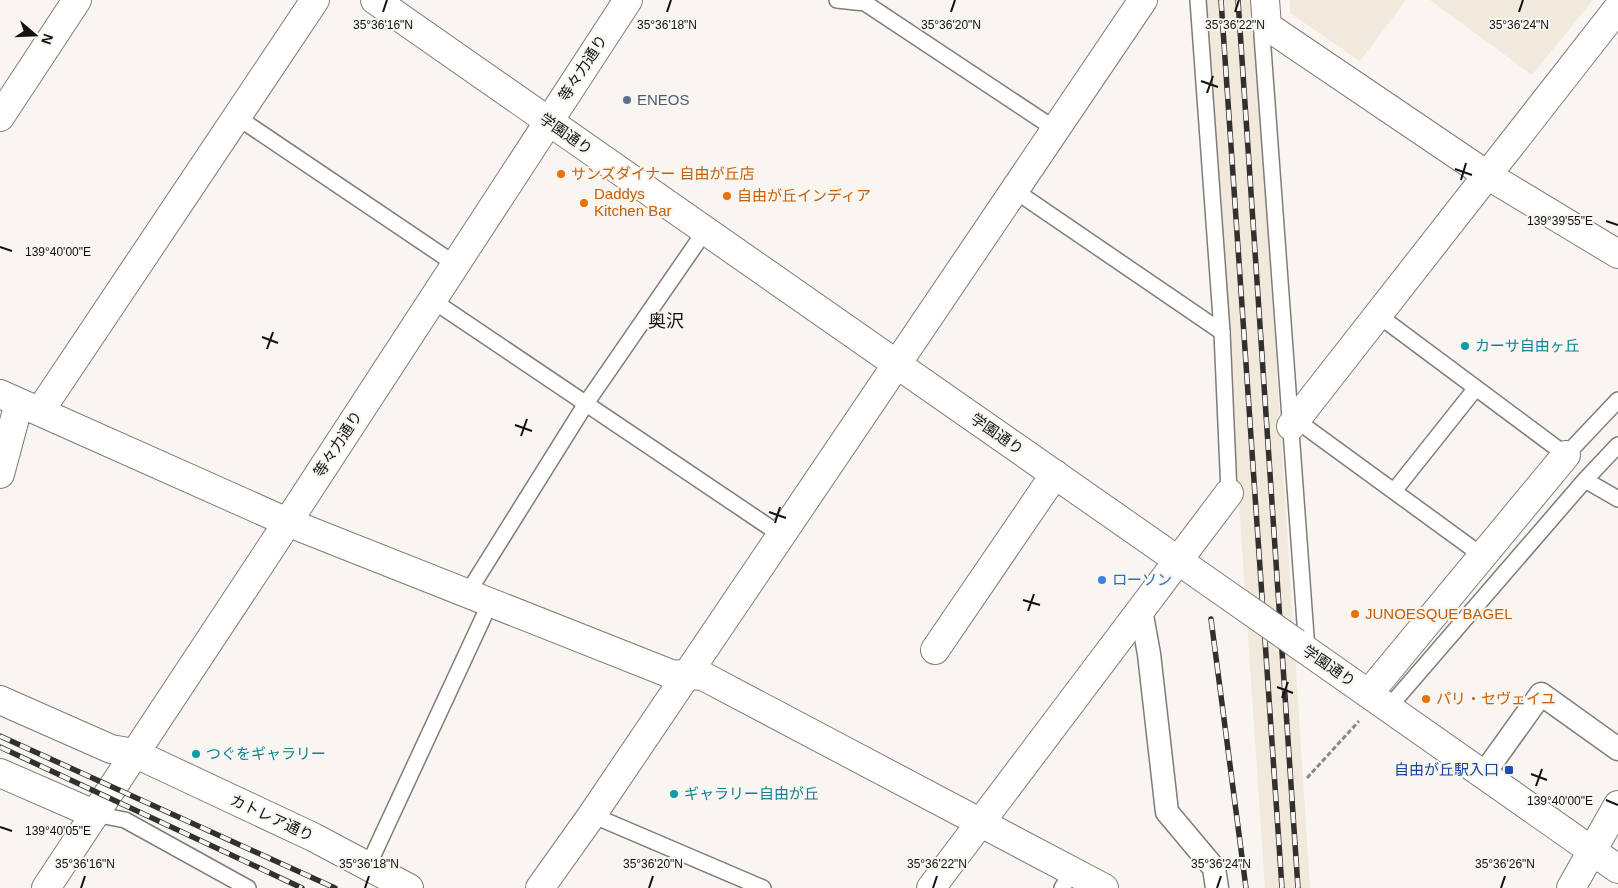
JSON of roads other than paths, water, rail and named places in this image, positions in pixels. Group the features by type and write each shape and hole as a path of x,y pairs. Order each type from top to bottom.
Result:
{"street":[{"path":"0,117 77,0"},
{"path":"0,474 20,403 236,117 315,0"},
{"name":"学園通り","path":"375,0 897,363 1618,869"},
{"name":"等々力通り","path":"46,888 628,0"},
{"path":"540,888 592,815 1142,0"},
{"path":"1293,423 1618,8"},
{"path":"1266,13 1487,174 1618,254"},
{"path":"20,403 287,522 671,674 703,676 980,823 1067,880 1104,888"},
{"path":"1379,700 1484,557 1566,456"},
{"path":"935,650 1055,474"},
{"path":"931,888 1229,493"},
{"path":"1141,610 1149,654 1167,812 1214,868 1217,888"},
{"path":"1484,775 1541,694 1618,748"},
{"name":"カトレア通り","path":"0,700 111,749 134,753 313,837 409,888"},
{"path":"0,774 94,814"},
{"path":"1572,888 1618,805"}],"lane":[{"path":"837,0 865,3 1055,129"},
{"path":"1198,0 1222,332 1229,493"},
{"path":"1266,13 1262,35 1293,423 1302,647"},
{"path":"236,117 455,264"},
{"path":"1014,190 1222,332"},
{"path":"368,866 478,598 587,402 705,231"},
{"path":"432,300 587,402 780,535"},
{"path":"1378,315 1566,456 1618,400"},
{"path":"1394,491 1476,388"},
{"path":"1293,423 1394,491 1484,557"},
{"path":"1379,700 1618,445"},
{"path":"1585,480 1618,499"},
{"path":"94,814 125,820 248,888"},
{"path":"592,815 763,888"}],"railway":[{"path":"1221,0 1282,888"},
{"path":"1238,0 1298,888"},
{"path":"1211,619 1246,888"},
{"path":"0,736 335,888"},
{"path":"0,747 302,888"}],"place":[{"name":"ENEOS","path":"627,100"},
{"name":"サンズダイナー 自由が丘店","path":"561,174"},
{"name":"自由が丘インディア","path":"727,196"},
{"name":"Daddys Kitchen Bar","path":"584,203"},
{"name":"カーサ自由ヶ丘","path":"1465,346"},
{"name":"ローソン","path":"1102,580"},
{"name":"JUNOESQUE BAGEL","path":"1355,614"},
{"name":"パリ・セヴェイユ","path":"1426,699"},
{"name":"つぐをギャラリー","path":"196,754"},
{"name":"自由が丘駅入口","path":"1509,770"},
{"name":"ギャラリー自由が丘","path":"674,794"}],"district":[{"name":"奥沢","path":"666,321"}]}
